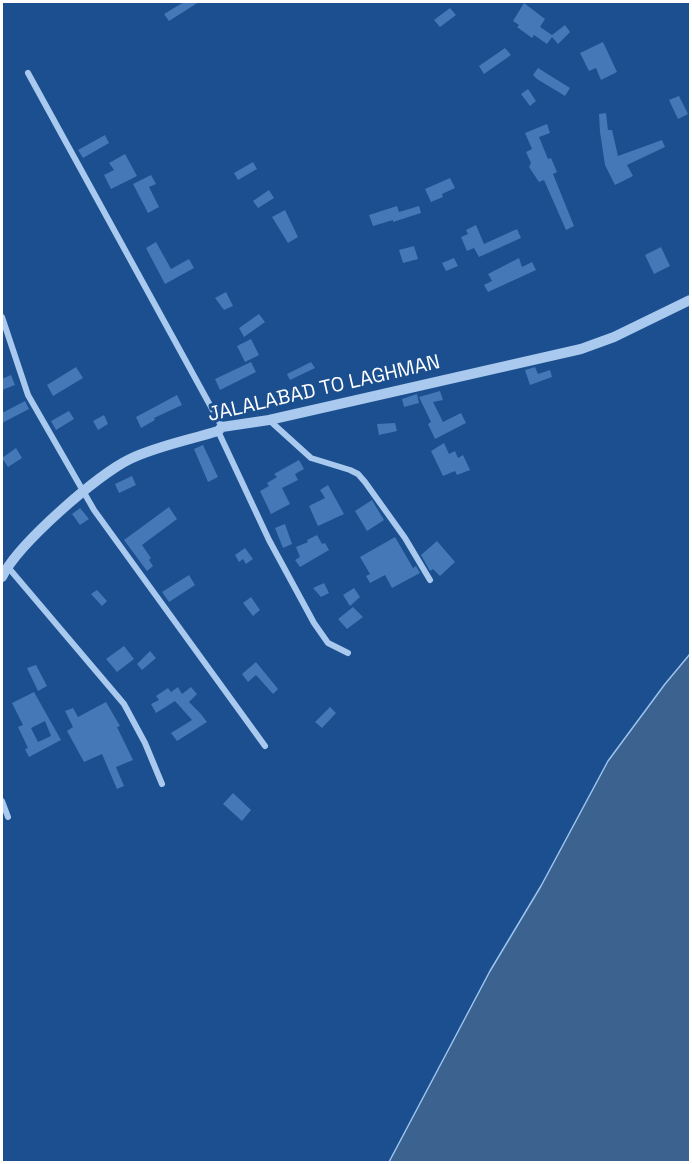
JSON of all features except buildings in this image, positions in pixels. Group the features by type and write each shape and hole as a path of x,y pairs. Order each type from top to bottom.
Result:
{"street":[{"path":"28,73 220,429 269,540 314,623 328,643 348,653"},
{"name":"JALALABAD TO LAGHMAN","path":"4,571 52,519 84,491 132,458 220,429 269,420 581,349 690,300"},
{"path":"2,316 28,395 94,510 265,746"},
{"path":"269,420 311,458 358,474 405,538 430,580"},
{"path":"4,571 124,704 145,743 162,784"},
{"path":"2,801 9,817"}],"water":[{"path":"690,654 690,1162 389,1162 490,971 541,886 608,761"}]}
